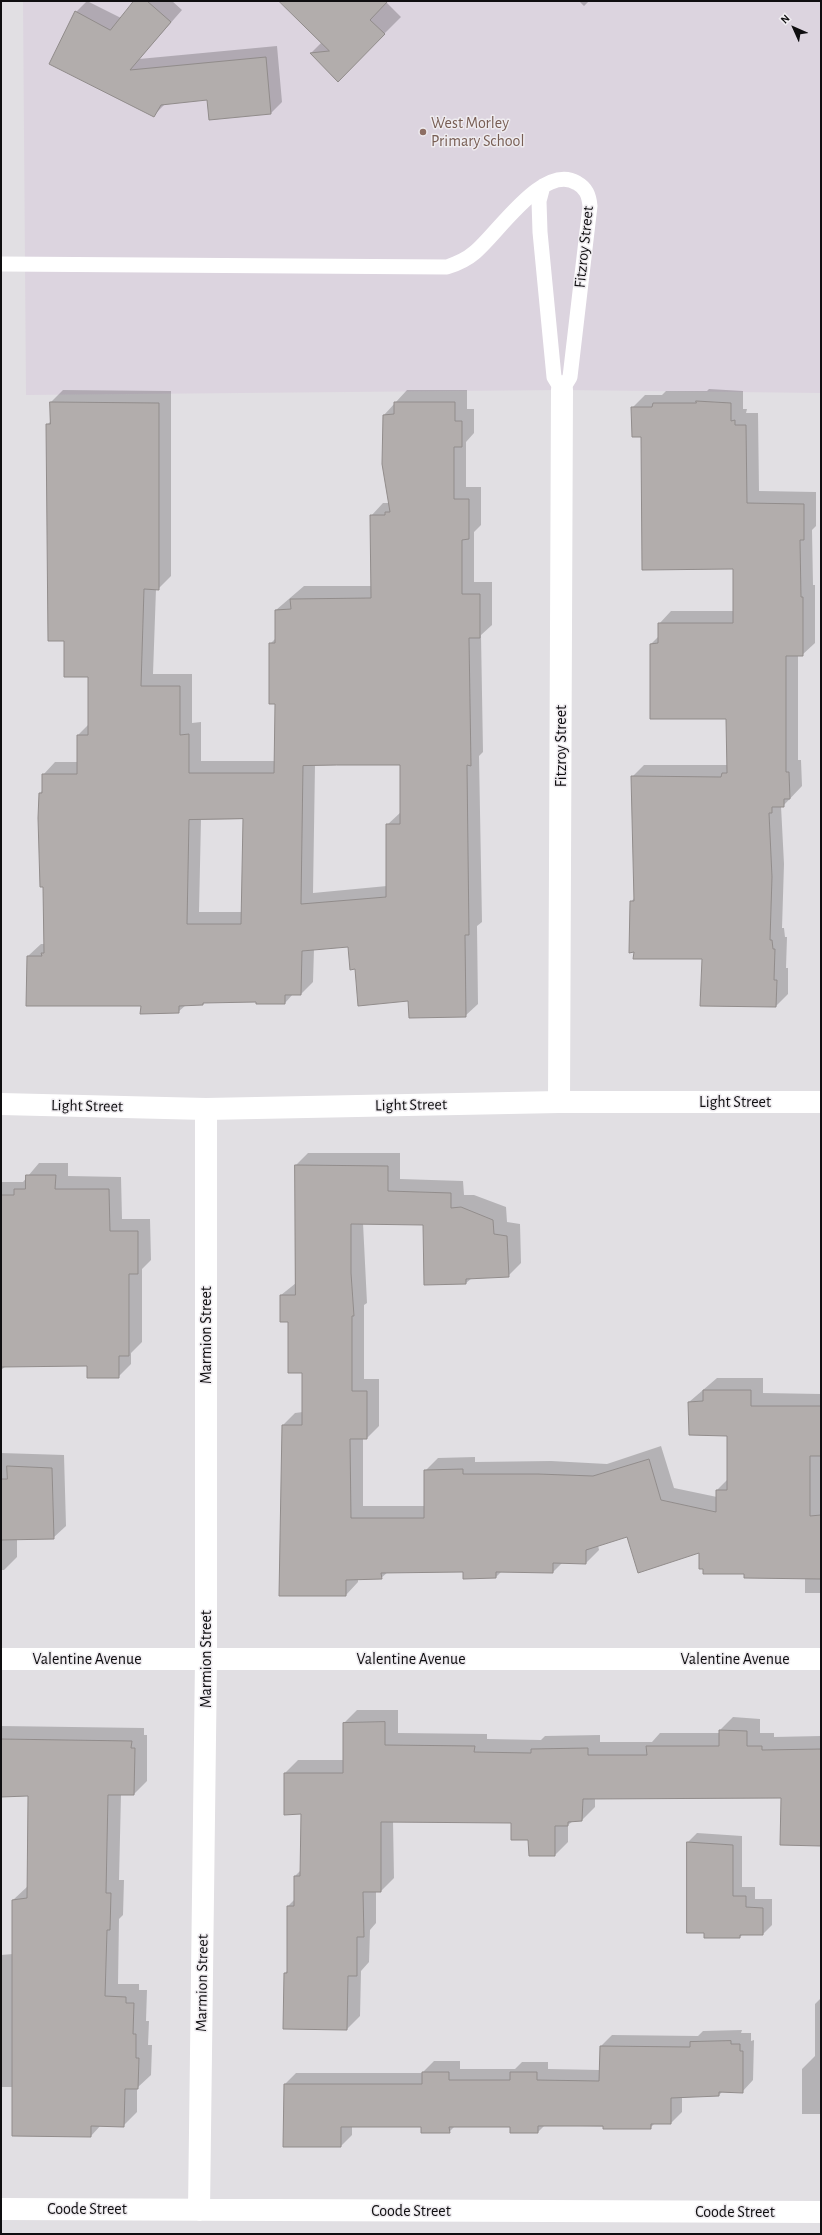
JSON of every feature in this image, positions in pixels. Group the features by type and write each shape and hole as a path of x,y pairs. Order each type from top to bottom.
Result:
{"street":[{"name":"Fitzroy Street","path":"559,1102 562,390"},
{"name":"Light Street","path":"1,1104 206,1109 559,1102 821,1102"},
{"name":"Marmion Street","path":"199,2210 206,1660 206,1109"},
{"name":"Valentine Avenue","path":"1,1659 821,1659"},
{"name":"Coode Street","path":"1,2209 821,2212"}],"lane":[{"name":"Fitzroy Street","path":"558,179 571,180 583,187 589,196 590,206 570,377 562,390 554,377 540,232 539,201 543,186 558,179"},
{"path":"1,264 447,268 474,253 526,198 543,186"}],"shaded area":[{"name":"West Morley Primary School","path":"23,1 821,1 821,393 562,390 26,395"}],"building":[{"path":"134,1 147,1 171,22 130,70 266,57 271,114 209,120 207,100 161,105 154,117 49,64 75,11 110,30"},
{"path":"279,1 388,1 370,20 385,34 338,82 310,53 329,51"},
{"path":"696,401 731,403 731,421 735,420 735,425 746,425 747,503 804,504 804,540 800,540 801,597 803,597 803,656 786,656 786,772 789,772 790,799 784,799 784,807 772,807 772,813 769,813 772,877 770,940 772,940 773,949 775,949 774,980 777,980 776,1007 700,1006 702,959 633,959 634,952 629,953 630,901 634,901 631,776 721,777 722,773 727,773 726,719 650,719 650,644 658,643 658,623 733,623 733,569 642,570 641,437 632,437 631,407 652,407 653,403 696,403"},
{"path":"50,402 159,403 159,590 144,589 141,686 180,686 180,735 189,734 189,773 274,773 275,704 269,704 269,643 275,643 275,610 291,609 290,599 371,598 370,515 385,515 385,512 390,512 382,464 383,415 394,414 394,402 455,402 455,421 462,421 462,447 454,447 454,499 469,499 469,539 462,540 462,594 480,594 480,638 469,638 471,766 467,765 469,935 465,935 466,1017 409,1018 408,1001 358,1006 355,969 350,970 348,947 302,951 301,995 285,995 285,1004 256,1004 256,1002 203,1003 203,1005 179,1006 179,1013 140,1014 141,1006 26,1006 27,956 42,956 41,953 44,953 43,887 40,887 38,818 39,793 42,793 42,774 77,774 77,735 88,735 88,677 64,677 64,641 48,641 46,424 50,424","holes":["400,765 400,824 386,824 386,897 301,904 303,766","243,819 241,924 187,924 189,820"]},
{"path":"295,1165 388,1166 388,1191 451,1193 451,1208 461,1207 493,1220 494,1234 507,1236 509,1277 466,1279 466,1284 424,1285 423,1225 351,1224 351,1273 354,1316 352,1316 352,1391 367,1391 367,1439 350,1439 351,1518 424,1518 424,1470 463,1469 463,1474 593,1476 649,1459 661,1500 716,1512 716,1490 727,1490 727,1436 689,1435 688,1402 703,1401 703,1390 751,1390 751,1406 821,1406 821,1456 810,1456 810,1516 821,1515 821,1579 744,1578 744,1574 703,1574 703,1569 699,1569 699,1553 638,1573 627,1537 586,1550 586,1564 553,1563 553,1573 496,1572 496,1578 463,1579 463,1572 381,1573 382,1579 346,1580 346,1596 279,1596 282,1425 302,1425 302,1373 288,1373 288,1322 280,1322 280,1295 295,1295"},
{"path":"26,1175 56,1175 55,1189 109,1189 110,1231 138,1231 138,1274 129,1274 129,1356 119,1356 119,1378 87,1378 87,1366 1,1367 1,1195 14,1195 14,1189 25,1189"},
{"path":"7,1466 52,1468 54,1539 1,1540 1,1479 7,1479"},
{"path":"385,1722 385,1745 475,1746 474,1752 531,1753 531,1749 588,1748 588,1755 647,1755 646,1746 719,1746 719,1730 747,1731 747,1746 762,1746 762,1750 821,1749 821,1846 780,1845 781,1798 583,1799 582,1821 568,1822 568,1826 555,1826 555,1856 529,1856 528,1840 511,1840 511,1823 381,1822 381,1892 363,1892 364,1937 357,1937 357,1976 348,1976 347,2030 283,2029 284,1973 287,1973 287,1906 294,1906 294,1876 300,1876 301,1814 284,1815 284,1773 343,1773 343,1723"},
{"path":"1,1739 132,1741 131,1748 135,1748 134,1795 108,1795 106,1893 111,1893 110,1930 107,1930 105,1996 126,1997 126,2003 134,2003 133,2034 136,2034 136,2058 139,2058 138,2089 125,2089 124,2127 91,2126 91,2137 12,2136 12,1900 27,1898 28,1796 1,1797"},
{"path":"687,1842 733,1845 733,1896 746,1896 746,1907 763,1908 763,1935 740,1935 740,1938 704,1938 704,1933 687,1933"},
{"path":"731,2041 731,2044 740,2044 740,2051 743,2051 743,2093 719,2092 719,2096 671,2098 671,2124 651,2124 651,2129 603,2129 603,2126 538,2126 538,2133 510,2133 510,2127 449,2127 450,2133 421,2133 421,2127 341,2127 341,2147 283,2147 284,2084 422,2084 422,2072 449,2072 449,2080 510,2080 510,2072 537,2072 537,2080 599,2081 600,2046 690,2047 690,2042"}],"place":[{"name":"West Morley Primary School","path":"423,132"}]}
